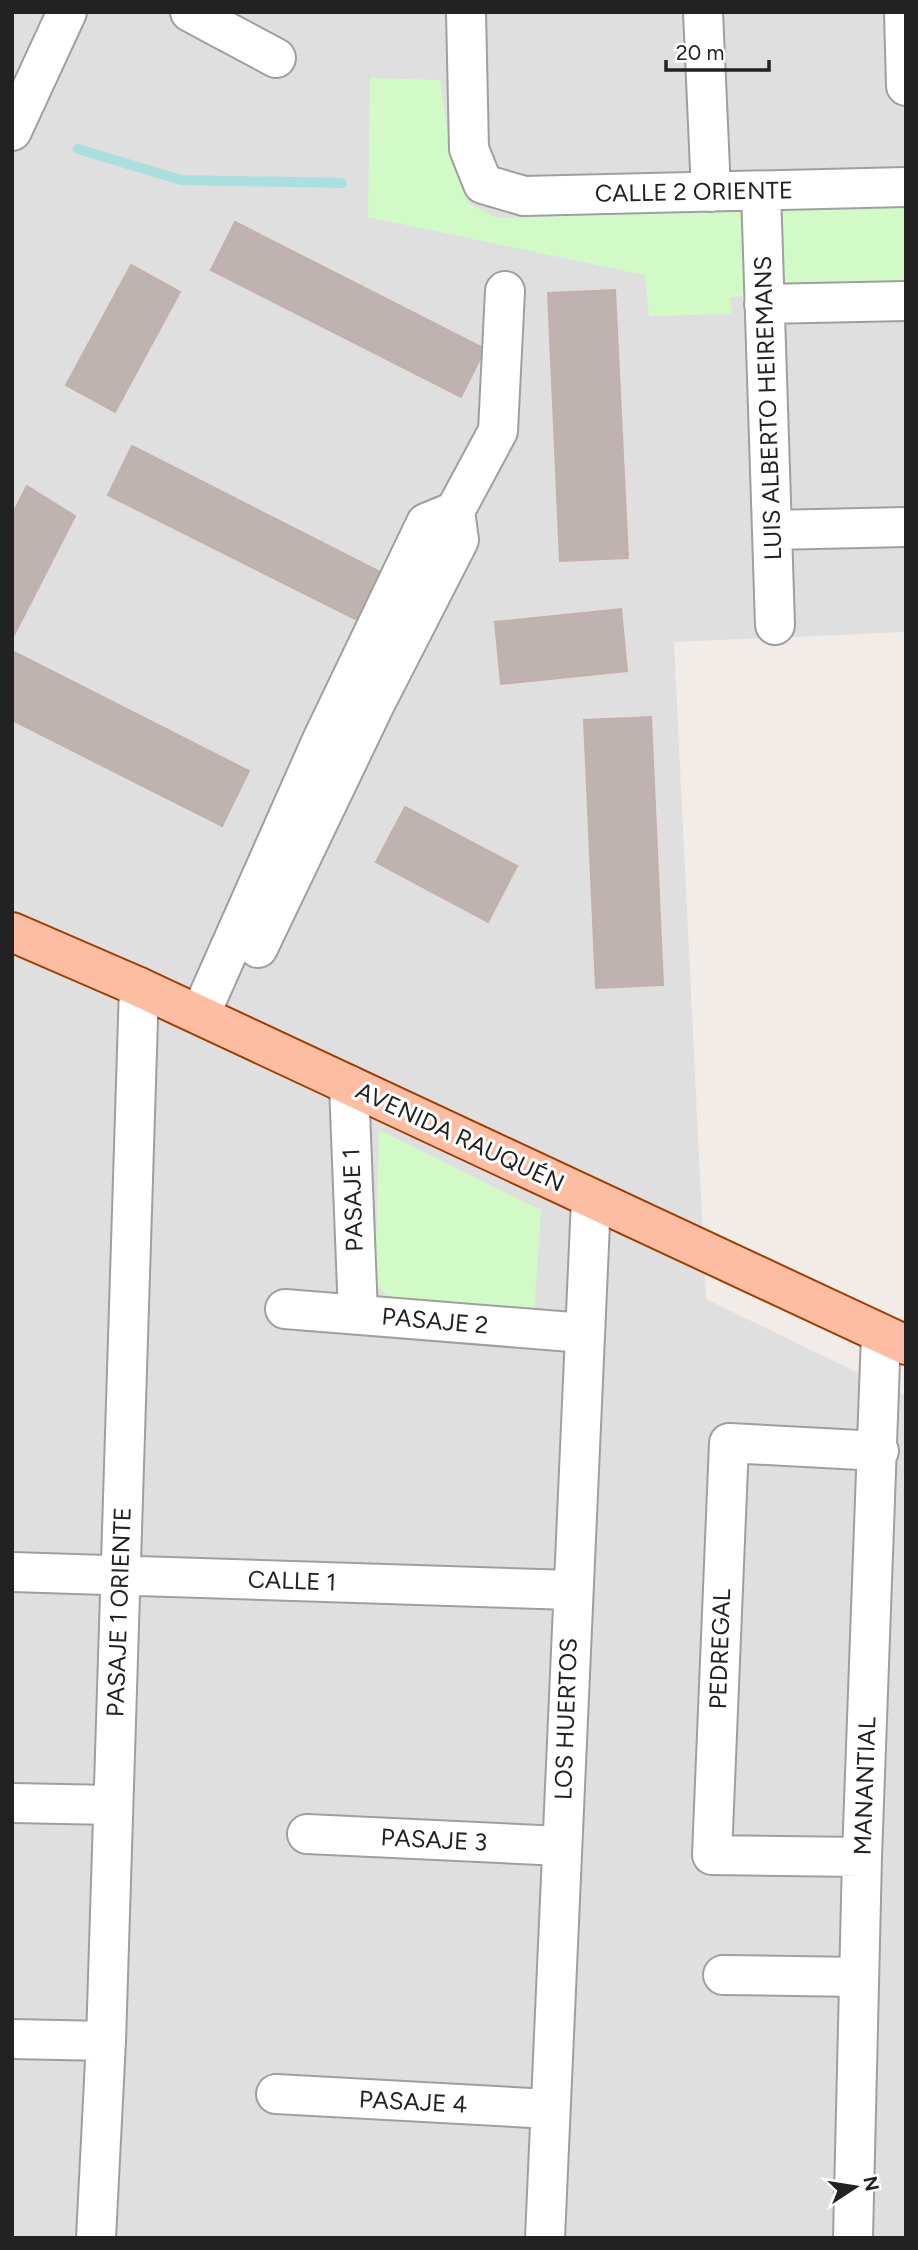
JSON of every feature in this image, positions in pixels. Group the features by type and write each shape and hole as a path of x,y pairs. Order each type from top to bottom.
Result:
{"main road":[{"name":"AVENIDA RAUQUÉN","path":"12,932 139,987 893,1340"}],"street":[{"path":"12,131 67,12"},
{"path":"190,12 276,58"},
{"name":"CALLE 2 ORIENTE","path":"466,12 469,149 483,184 524,196 906,187"},
{"path":"703,12 711,192"},
{"path":"904,12 906,86"},
{"name":"LUIS ALBERTO HEIREMANS","path":"761,191 775,625"},
{"path":"212,1021 374,668 426,523 455,511 498,431 505,291"},
{"path":"764,304 906,301"},
{"path":"772,530 906,527"},
{"name":"PASAJE 1 ORIENTE","path":"96,2238 106,2041 139,987"},
{"name":"PASAJE 1","path":"349,1085 358,1314"},
{"name":"LOS HUERTOS","path":"545,2238 591,1200"},
{"name":"PASAJE 2","path":"285,1309 584,1333"},
{"name":"MANANTIAL","path":"853,2238 862,1857 879,1451 893,1340"},
{"name":"PEDREGAL","path":"862,1857 712,1855 728,1457 729,1443 879,1451"},
{"name":"CALLE 1","path":"12,1572 572,1590"},
{"path":"12,1803 113,1805"},
{"name":"PASAJE 3","path":"307,1834 561,1846"},
{"path":"723,1975 859,1977"},
{"path":"12,2039 106,2041"},
{"name":"PASAJE 4","path":"276,2094 550,2109"}],"shaded area":[{"path":"12,12 906,12 906,632 674,642 706,1299 906,1396 906,2238 12,2238"}],"green space":[{"path":"370,78 440,80 452,162 468,203 497,218 906,205 906,288 730,297 731,314 649,316 645,275 368,217"},
{"path":"379,1130 541,1210 534,1315 396,1301 375,1285"}],"building":[{"path":"235,222 485,349 461,397 211,270"},
{"path":"131,265 180,292 115,412 66,385"},
{"path":"615,290 628,558 560,561 548,293"},
{"path":"132,446 382,573 359,621 108,495"},
{"path":"27,486 75,516 12,639 12,515"},
{"path":"621,609 627,671 501,684 495,622"},
{"path":"12,651 249,771 222,826 12,720"},
{"path":"651,717 663,985 596,988 584,720"},
{"path":"405,807 517,866 488,922 376,862"}],"waterway":[{"path":"78,149 181,180 342,183"}]}
